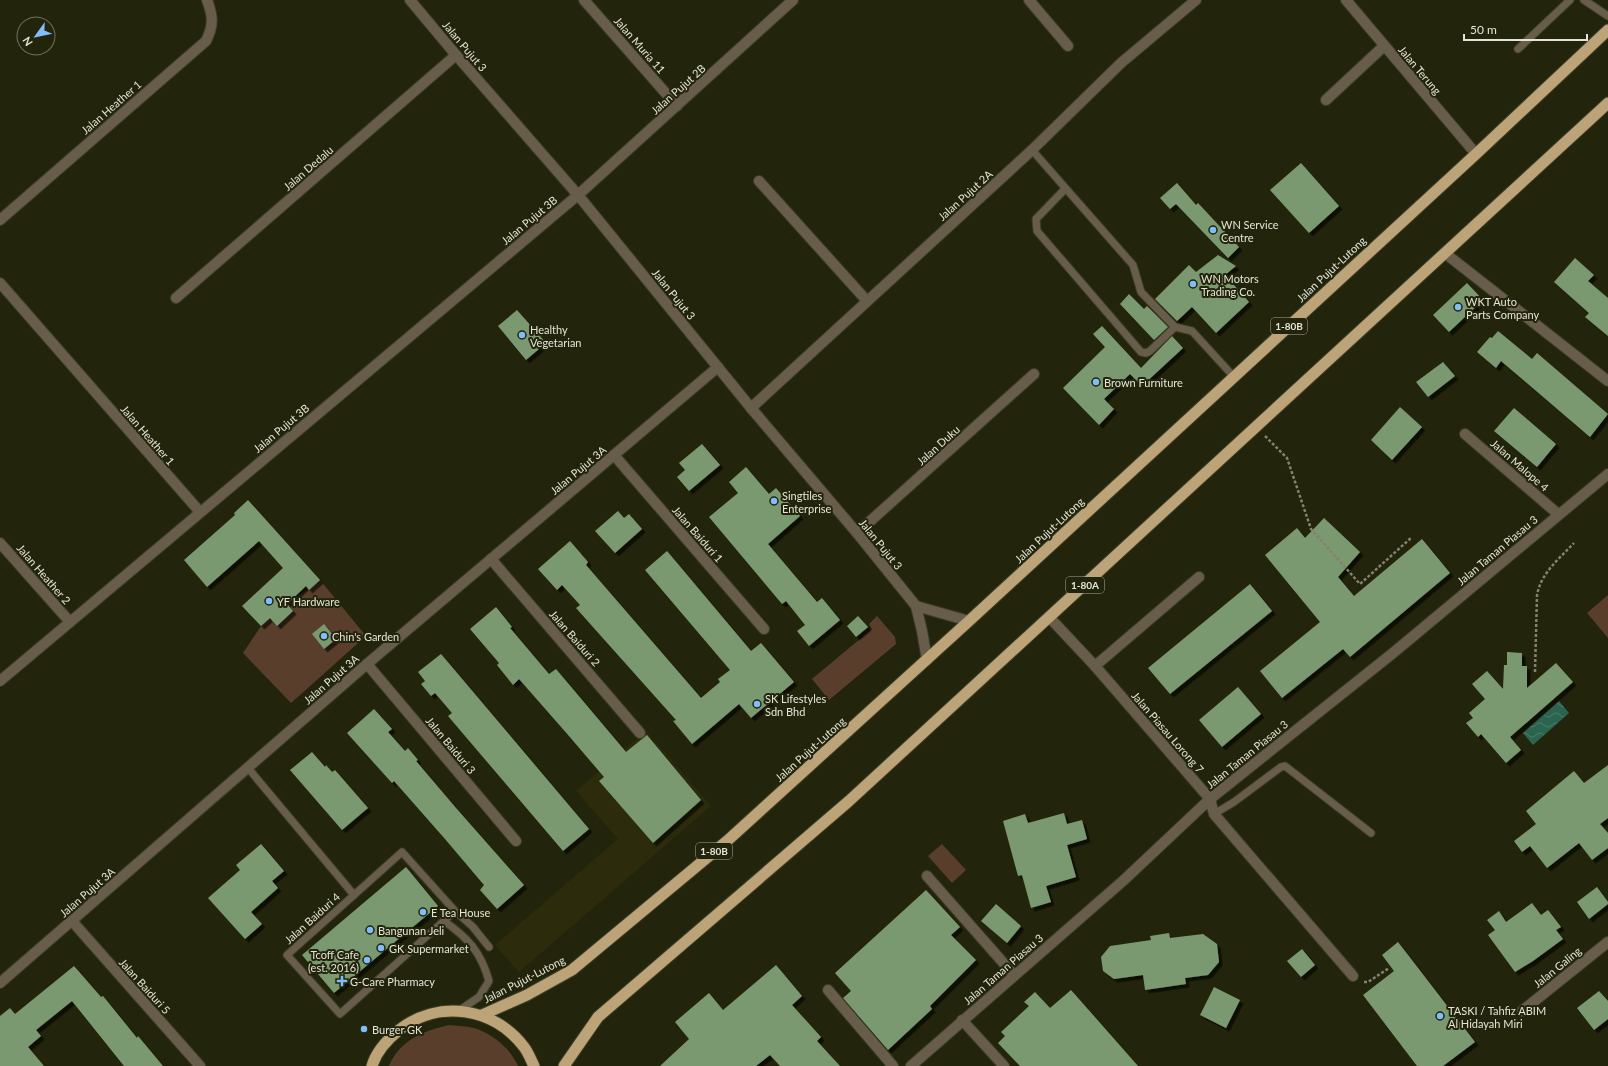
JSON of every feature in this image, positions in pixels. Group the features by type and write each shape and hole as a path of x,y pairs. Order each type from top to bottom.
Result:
{"highway":[{"name":"Jalan Pujut-Lutong","path":"482,1015 527,995 572,970 727,841 927,660 1476,154 1608,30"},
{"name":"1-80A","path":"564,1066 598,1017 849,801 1446,254 1608,103"},
{"path":"372,1066 374,1060 389,1038 410,1021 436,1012 460,1010 482,1015 506,1028 524,1047 534,1066"}],"street":[{"name":"Jalan Heather 1","path":"0,220 206,41 212,29 211,12 207,0"},
{"name":"Jalan Pujut 3","path":"410,0 456,56 578,195 751,408 858,533 916,606 927,660"},
{"name":"Jalan Muria 11","path":"584,0 677,106"},
{"name":"Jalan Pujut 2B","path":"578,195 793,0"},
{"path":"1029,0 1068,46"},
{"name":"Jalan Pujut 2A","path":"751,408 1032,150 1121,63 1196,0"},
{"name":"Jalan Terung","path":"1346,0 1476,154"},
{"path":"1326,100 1384,46"},
{"name":"Jalan Dedalu","path":"176,298 456,56"},
{"path":"759,181 867,300"},
{"name":"Jalan Pujut 3B","path":"0,681 578,195"},
{"path":"1446,254 1608,381"},
{"name":"Jalan Heather 1","path":"0,283 200,512"},
{"name":"Jalan Pujut 3A","path":"0,983 367,664 718,367"},
{"name":"Jalan Duku","path":"858,533 1034,374"},
{"name":"Jalan Malope 4","path":"1465,434 1558,514"},
{"name":"Jalan Baiduri 1","path":"614,455 764,629"},
{"name":"Jalan Taman Piasau 3","path":"911,1066 1124,880 1210,799 1393,653 1558,514 1606,480"},
{"name":"Jalan Heather 2","path":"0,543 70,622"},
{"name":"Jalan Baiduri 2","path":"491,559 640,733"},
{"path":"1096,666 1199,577"},
{"path":"916,606 969,621"},
{"name":"Jalan Piasau Lorong 7","path":"1050,618 1096,666 1210,799 1214,814 1353,976"},
{"name":"Jalan Baiduri 3","path":"367,664 516,841"},
{"path":"926,876 1014,975"},
{"name":"Jalan Baiduri 5","path":"72,921 200,1066"},
{"name":"Jalan Galing","path":"1522,1011 1608,942"},
{"path":"828,990 893,1066"},
{"path":"962,1020 1004,1066"}],"lane":[{"path":"1518,49 1570,0"},
{"path":"1584,0 1608,16"},
{"path":"1032,150 1133,265 1141,292 1175,327 1192,331 1234,377"},
{"path":"1065,189 1036,219 1037,230 1141,352 1146,353 1150,351 1175,327"},
{"path":"1214,814 1234,802 1281,767 1285,766 1371,834"},
{"name":"Jalan Baiduri 4","path":"248,768 354,895"},
{"name":"Jalan Baiduri 4","path":"402,852 455,911 340,1014 287,955 354,895 402,852"},
{"path":"455,911 473,927 489,947"},
{"path":"444,921 462,934 476,951 484,964 489,981 479,997 460,1010"}],"path":[{"path":"1256,427 1287,458 1311,529 1360,584 1412,537"},
{"path":"1535,672 1537,595 1539,584 1544,576 1574,543"},
{"path":"1353,976 1361,982 1368,982 1389,968"}],"shaded area":[{"path":"320,580 366,636 291,703 243,653 261,626 270,618 277,626 293,611 287,604"},
{"path":"1608,595 1608,638 1587,613"},
{"path":"877,616 895,637 896,644 829,700 812,679 872,629 869,624"},
{"path":"646,731 711,806 519,972 495,945 618,839 576,791"},
{"path":"942,844 966,870 952,883 928,856"},
{"path":"449,1025 474,1028 488,1034 506,1048 515,1059 518,1066 389,1066 399,1049 413,1038 430,1030"}],"water":[{"path":"1559,701 1569,713 1533,745 1523,733"}],"building":[{"path":"1301,163 1339,206 1309,233 1270,190"},
{"name":"WN Service Centre","path":"1177,183 1196,205 1198,203 1239,247 1228,258 1176,204 1170,209 1160,198"},
{"path":"1218,255 1236,266 1225,275 1249,302 1216,333 1192,307 1177,321 1155,299 1189,265 1196,272"},
{"path":"1575,258 1594,275 1588,281 1608,298 1608,336 1585,317 1589,313 1554,282"},
{"name":"WKT Auto Parts Company","path":"1467,283 1483,300 1449,332 1433,315"},
{"path":"1129,294 1144,309 1147,306 1168,327 1154,340 1120,304"},
{"name":"Healthy Vegetarian","path":"517,310 546,343 526,360 498,326"},
{"path":"1102,326 1141,368 1172,336 1183,348 1142,386 1130,374 1104,399 1114,409 1099,425 1063,388 1105,347 1093,334"},
{"path":"1498,331 1532,359 1537,353 1608,414 1590,437 1501,361 1496,368 1477,352 1490,337 1492,338"},
{"path":"1443,362 1455,376 1428,397 1416,382"},
{"path":"1400,407 1422,427 1392,460 1371,440"},
{"path":"1514,408 1556,444 1537,467 1494,431"},
{"path":"702,444 720,465 689,491 677,477 685,470 679,463"},
{"path":"746,467 769,494 776,488 800,516 768,544 817,602 822,598 840,620 809,646 797,631 805,625 786,601 782,604 709,517 738,493 729,482"},
{"path":"248,500 320,580 309,590 306,586 287,604 293,611 277,626 270,618 261,626 242,606 283,568 259,541 207,587 184,560 235,515 234,513"},
{"path":"618,511 624,518 629,514 642,529 615,553 595,531"},
{"path":"1324,518 1360,552 1338,577 1354,596 1422,539 1450,573 1350,657 1343,649 1282,698 1260,671 1320,622 1265,555 1297,528 1305,538"},
{"path":"570,541 588,562 586,565 701,698 720,682 718,679 730,670 645,570 667,551 751,651 761,643 794,682 751,718 739,704 692,744 673,721 676,720 576,608 580,605 562,585 557,590 538,569"},
{"path":"1250,584 1272,611 1170,694 1148,668"},
{"path":"496,607 512,627 510,628 549,674 556,669 626,752 647,735 701,800 653,843 599,781 604,777 569,736 519,679 513,685 497,665 499,663 470,629"},
{"path":"858,616 868,627 856,637 847,626"},
{"name":"Chin's Garden","path":"324,624 336,639 324,649 312,634"},
{"path":"1507,652 1522,653 1522,666 1527,666 1527,688 1556,663 1573,682 1510,737 1521,750 1506,763 1481,734 1478,737 1466,723 1473,718 1469,713 1485,699 1472,684 1487,671 1503,689 1504,665 1507,665"},
{"path":"441,654 589,829 563,851 448,716 452,713 435,693 431,696 421,684 425,681 418,672"},
{"path":"1238,687 1261,714 1222,747 1199,720"},
{"path":"374,709 392,729 388,732 405,751 408,748 418,760 416,761 524,885 497,909 480,890 484,885 445,839 394,781 392,783 347,733"},
{"path":"312,752 325,767 326,765 332,772 335,770 368,808 342,830 290,770"},
{"path":"1608,765 1608,818 1600,824 1608,833 1608,848 1592,860 1579,843 1547,868 1530,846 1522,852 1514,841 1536,824 1526,811 1574,771 1584,783"},
{"path":"1064,813 1067,824 1082,820 1087,839 1067,845 1076,877 1046,886 1051,902 1031,908 1022,875 1018,876 1003,821 1025,814 1028,823"},
{"path":"261,844 284,871 272,881 278,888 251,912 262,924 245,939 208,898 240,870 236,865"},
{"name":"Bangunan Jeli","path":"406,867 438,906 334,993 302,955"},
{"path":"1597,887 1608,904 1589,919 1577,902"},
{"path":"926,890 960,927 951,935 976,960 930,1006 932,1009 888,1050 843,998 851,991 835,973"},
{"path":"1532,903 1541,915 1548,910 1561,927 1556,930 1563,939 1515,972 1488,935 1495,930 1487,920 1499,911 1506,922"},
{"path":"996,904 1021,926 1007,943 981,921"},
{"path":"1169,933 1170,938 1203,934 1217,944 1219,962 1208,975 1185,978 1186,984 1145,990 1143,975 1114,979 1103,971 1101,957 1110,946 1151,940 1150,936"},
{"name":"TASKI / Tahfiz ABIM Al Hidayah Miri","path":"1398,942 1475,1042 1443,1066 1417,1066 1363,995 1394,971 1382,955"},
{"path":"1302,949 1315,965 1301,977 1287,961"},
{"path":"776,965 802,996 792,1005 821,1037 817,1041 840,1066 780,1066 770,1055 756,1066 660,1066 689,1039 675,1022 709,993 723,1010"},
{"path":"74,966 101,997 103,996 137,1038 138,1036 163,1066 124,1066 72,1001 36,1030 41,1036 28,1047 44,1066 0,1066 0,1016 10,1008 15,1014"},
{"path":"1214,987 1240,1000 1226,1028 1200,1015"},
{"path":"1071,990 1138,1066 1020,1066 998,1043 1005,1036 1001,1032 1029,1006 1024,1002 1035,992 1050,1008"},
{"path":"1599,991 1608,1001 1608,1019 1594,1030 1577,1008"}],"place":[{"name":"WN Service Centre","path":"1213,230"},
{"name":"WN Motors Trading Co.","path":"1193,284"},
{"name":"WKT Auto Parts Company","path":"1458,307"},
{"name":"Healthy Vegetarian","path":"522,335"},
{"name":"Brown Furniture","path":"1096,382"},
{"name":"Singtiles Enterprise","path":"774,501"},
{"name":"YF Hardware","path":"269,601"},
{"name":"Chin's Garden","path":"324,636"},
{"name":"SK Lifestyles Sdn Bhd","path":"757,704"},
{"name":"E Tea House","path":"423,912"},
{"name":"Bangunan Jeli","path":"370,930"},
{"name":"GK Supermarket","path":"381,948"},
{"name":"Tcoff Cafe (est. 2016)","path":"367,960"},
{"name":"G-Care Pharmacy","path":"342,981"},
{"name":"TASKI / Tahfiz ABIM Al Hidayah Miri","path":"1440,1016"},
{"name":"Burger GK","path":"364,1029"}]}
